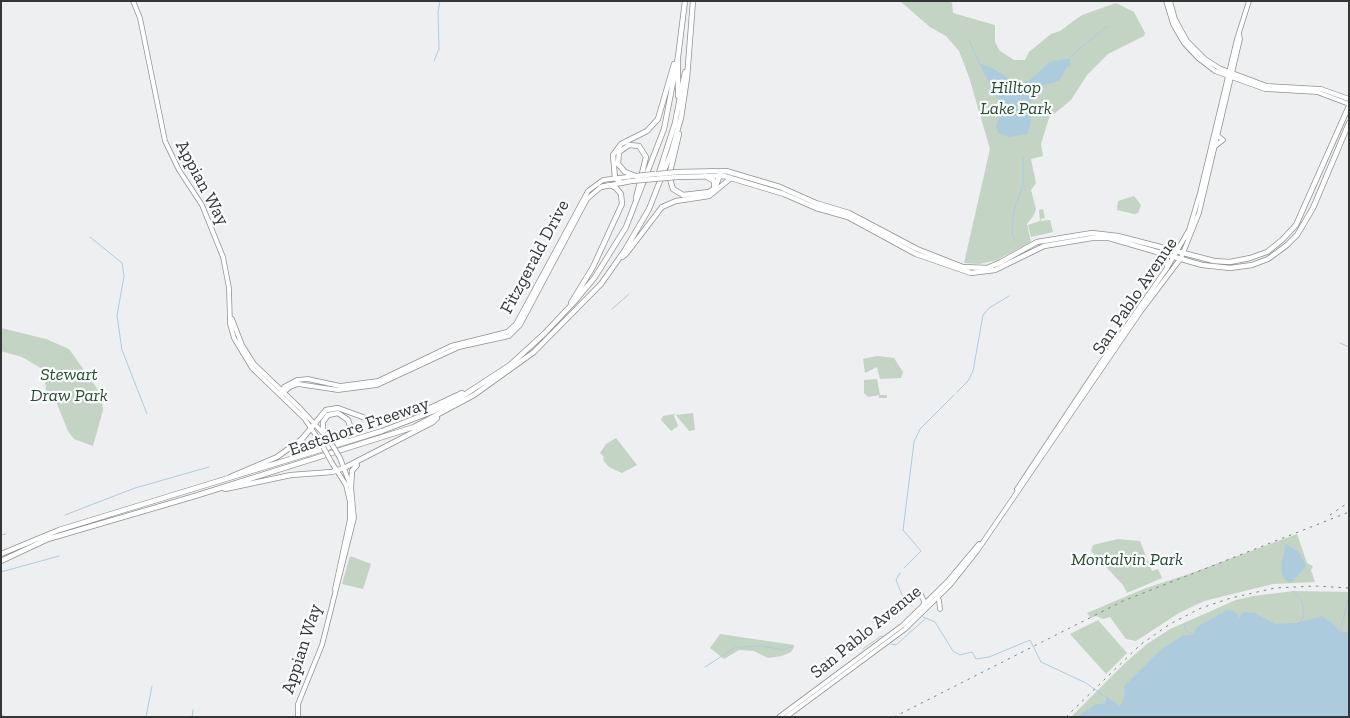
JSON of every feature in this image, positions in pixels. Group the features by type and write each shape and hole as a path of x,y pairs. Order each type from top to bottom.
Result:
{"highway":[{"name":"Eastshore Freeway","path":"1,553 51,532 228,480 409,421 434,411 482,384 530,348 565,312 600,269 631,215 664,130 678,57 685,1"},
{"name":"Eastshore Freeway","path":"1,561 48,540 377,439 439,416 489,386 534,352 585,301 619,258 649,209 671,153 681,118 687,78 693,1"},
{"path":"656,177 675,123 683,82 691,16"},
{"path":"664,154 678,99 680,65 678,57"},
{"path":"678,57 658,119 647,131 621,144 615,150 613,160 615,178 621,183 722,170 780,187 824,206 849,213 916,249 962,267 979,269 994,266 1037,242 1092,233 1118,236 1213,267 1230,268 1258,263 1287,245 1307,221 1349,123"},
{"path":"1182,256 1214,261 1238,261 1264,253 1282,240 1301,217 1349,105"},
{"path":"681,118 669,182 673,189 683,195 706,192 715,188 722,175"},
{"path":"631,215 646,157 639,146 629,145 619,152 618,164 625,172 636,176 656,177"},
{"path":"677,175 722,175 793,197 816,208 848,217 916,254 971,273 995,270 1044,246 1083,238 1109,238 1162,253 1176,254"},
{"path":"698,175 714,181 714,187 706,192"},
{"path":"721,185 722,175"},
{"path":"619,258 626,254 662,207 676,201 709,196 717,191 728,179 735,178"},
{"path":"565,312 594,267 622,204 621,194 616,188 610,186 601,187"},
{"path":"1162,253 1167,262 1167,268"},
{"path":"228,480 234,474 277,457 302,440 323,412 331,408 342,409 375,420 398,417 436,405 476,385 482,384"},
{"path":"303,456 343,439 350,430 349,423 343,415 333,413 323,422 323,432"},
{"path":"195,496 291,475 336,471 433,422 439,416"},
{"path":"352,487 352,471 365,458"}],"main road":[{"name":"Appian Way","path":"133,1 140,18 162,133 174,162 202,205 219,245 227,273 232,332 244,358 314,422 330,441 340,458 352,487 353,522 322,645 298,704 298,717"},
{"path":"1166,1 1174,28 1188,48 1209,67 1269,90 1321,93 1349,105"},
{"path":"1170,1 1175,19 1187,41 1205,59 1230,75 1267,86 1321,89 1349,100"},
{"name":"San Pablo Avenue","path":"786,717 890,640 941,595 965,568 1141,311 1182,256 1199,213 1239,34 1249,1"},
{"name":"San Pablo Avenue","path":"1016,492 1100,364 1176,254 1196,211 1230,75"},
{"path":"1214,147 1223,140 1217,135"},
{"name":"Fitzgerald Drive","path":"322,385 378,380 451,346 498,336 510,330 516,324 584,196 598,182 636,176"},
{"path":"601,187 621,183"},
{"name":"Fitzgerald Drive","path":"282,393 297,380 308,379 342,390 377,385 459,347 509,336 520,325 587,199 601,187"},
{"path":"282,393 294,385 322,385"},
{"name":"Appian Way","path":"282,393 311,428 348,489 350,511 335,589"},
{"name":"San Pablo Avenue","path":"779,717 892,634 923,607 984,539"},
{"path":"919,591 924,601 923,607"},
{"path":"940,609 938,602 941,595"}],"green space":[{"name":"Hilltop Lake Park","path":"900,1 949,1 952,3 953,13 995,25 995,42 1000,51 1014,60 1025,60 1029,52 1051,34 1060,31 1082,15 1116,3 1134,12 1145,33 1144,36 1108,54 1087,75 1071,100 1049,118 1041,144 1043,156 1031,159 1036,183 1031,190 1036,209 1027,224 1031,242 997,260 979,264 964,263 990,149 969,77 959,51 946,36 930,27"},
{"path":"1134,196 1141,205 1138,213 1134,214 1117,210 1118,201"},
{"path":"1043,209 1045,218 1041,219 1041,221 1050,220 1053,232 1031,237 1028,225 1040,221 1039,210"},
{"name":"Stewart Draw Park","path":"1,328 46,339 69,349 101,394 103,410 93,446 74,439 68,431 57,404 46,390 44,370 22,357 1,351"},
{"path":"877,356 894,358 903,372 901,378 880,379 877,367 865,373 863,359"},
{"path":"877,379 880,395 887,395 887,398 879,398 879,395 868,397 864,393 864,380"},
{"path":"693,413 695,430 689,431 676,415"},
{"path":"675,414 678,426 671,431 661,420 663,416"},
{"path":"616,438 637,465 622,473 609,467 600,453 606,444"},
{"path":"1297,534 1307,563 1313,566 1311,570 1315,582 1273,584 1204,601 1179,613 1136,641 1126,639 1110,617 1103,619 1096,616 1091,618 1087,613 1146,588"},
{"name":"Montalvin Park","path":"1118,539 1140,541 1152,571 1158,569 1162,578 1127,593 1123,585 1091,551 1093,545"},
{"path":"350,556 371,564 363,589 342,584"},
{"path":"1294,591 1349,592 1349,708 1184,717 1071,717 1125,663 1147,644 1170,629 1236,600"},
{"path":"1098,620 1127,653 1106,674 1070,634"},
{"path":"720,634 794,645 794,647 791,652 782,656 768,658 754,651 739,650 724,659 710,648"}],"water":[{"path":"1070,58 1070,66 1067,67 1059,81 1044,85 1035,94 1030,104 1031,124 1027,134 1009,137 998,133 996,126 1004,103 995,96 980,64 990,67 1018,84 1030,80 1050,62"},
{"path":"1286,544 1299,552 1306,566 1292,582 1286,581 1282,574 1281,565"},
{"path":"1227,610 1234,611 1239,618 1243,612 1255,613 1275,624 1296,623 1322,616 1336,626 1339,631 1349,633 1349,717 1077,717 1095,705 1105,703 1107,697 1120,706 1125,694 1124,686 1163,648 1184,635 1193,635 1197,627"}],"waterway":[{"path":"434,61 439,49 438,12 440,1"},
{"path":"1077,51 1107,26"},
{"path":"969,40 980,64"},
{"path":"1071,57 1076,52"},
{"path":"1015,241 1012,231 1014,210 1023,186 1023,157"},
{"path":"90,237 122,263 124,276 117,316 122,350 147,414"},
{"path":"612,309 629,294"},
{"path":"957,392 968,381 973,371 983,315 989,308 1009,296"},
{"path":"1340,343 1349,347"},
{"path":"904,568 921,551 903,530 914,442 920,429 954,395"},
{"path":"65,515 135,488 209,467"},
{"path":"1,535 6,534"},
{"path":"1,572 59,556"},
{"path":"900,573 896,580 902,595 912,606"},
{"path":"1293,591 1302,600 1304,616 1300,622"},
{"path":"1340,632 1349,596"},
{"path":"923,617 935,622 953,651 960,655 972,652 976,659 989,657 1030,640 1041,662 1086,683 1107,698"},
{"path":"891,644 896,645 925,619"},
{"path":"1184,624 1186,630 1192,635"},
{"path":"863,649 881,636 883,637"},
{"path":"705,667 736,647 764,646 782,650 791,647"},
{"path":"146,717 152,686"},
{"path":"192,717 193,710"},
{"path":"1,713 4,717"}],"railway":[{"path":"1330,515 1349,502"},
{"path":"894,717 1123,601 1349,512"},
{"path":"1066,717 1140,645 1170,624 1201,608 1231,598 1275,588 1315,586 1349,588"}]}
